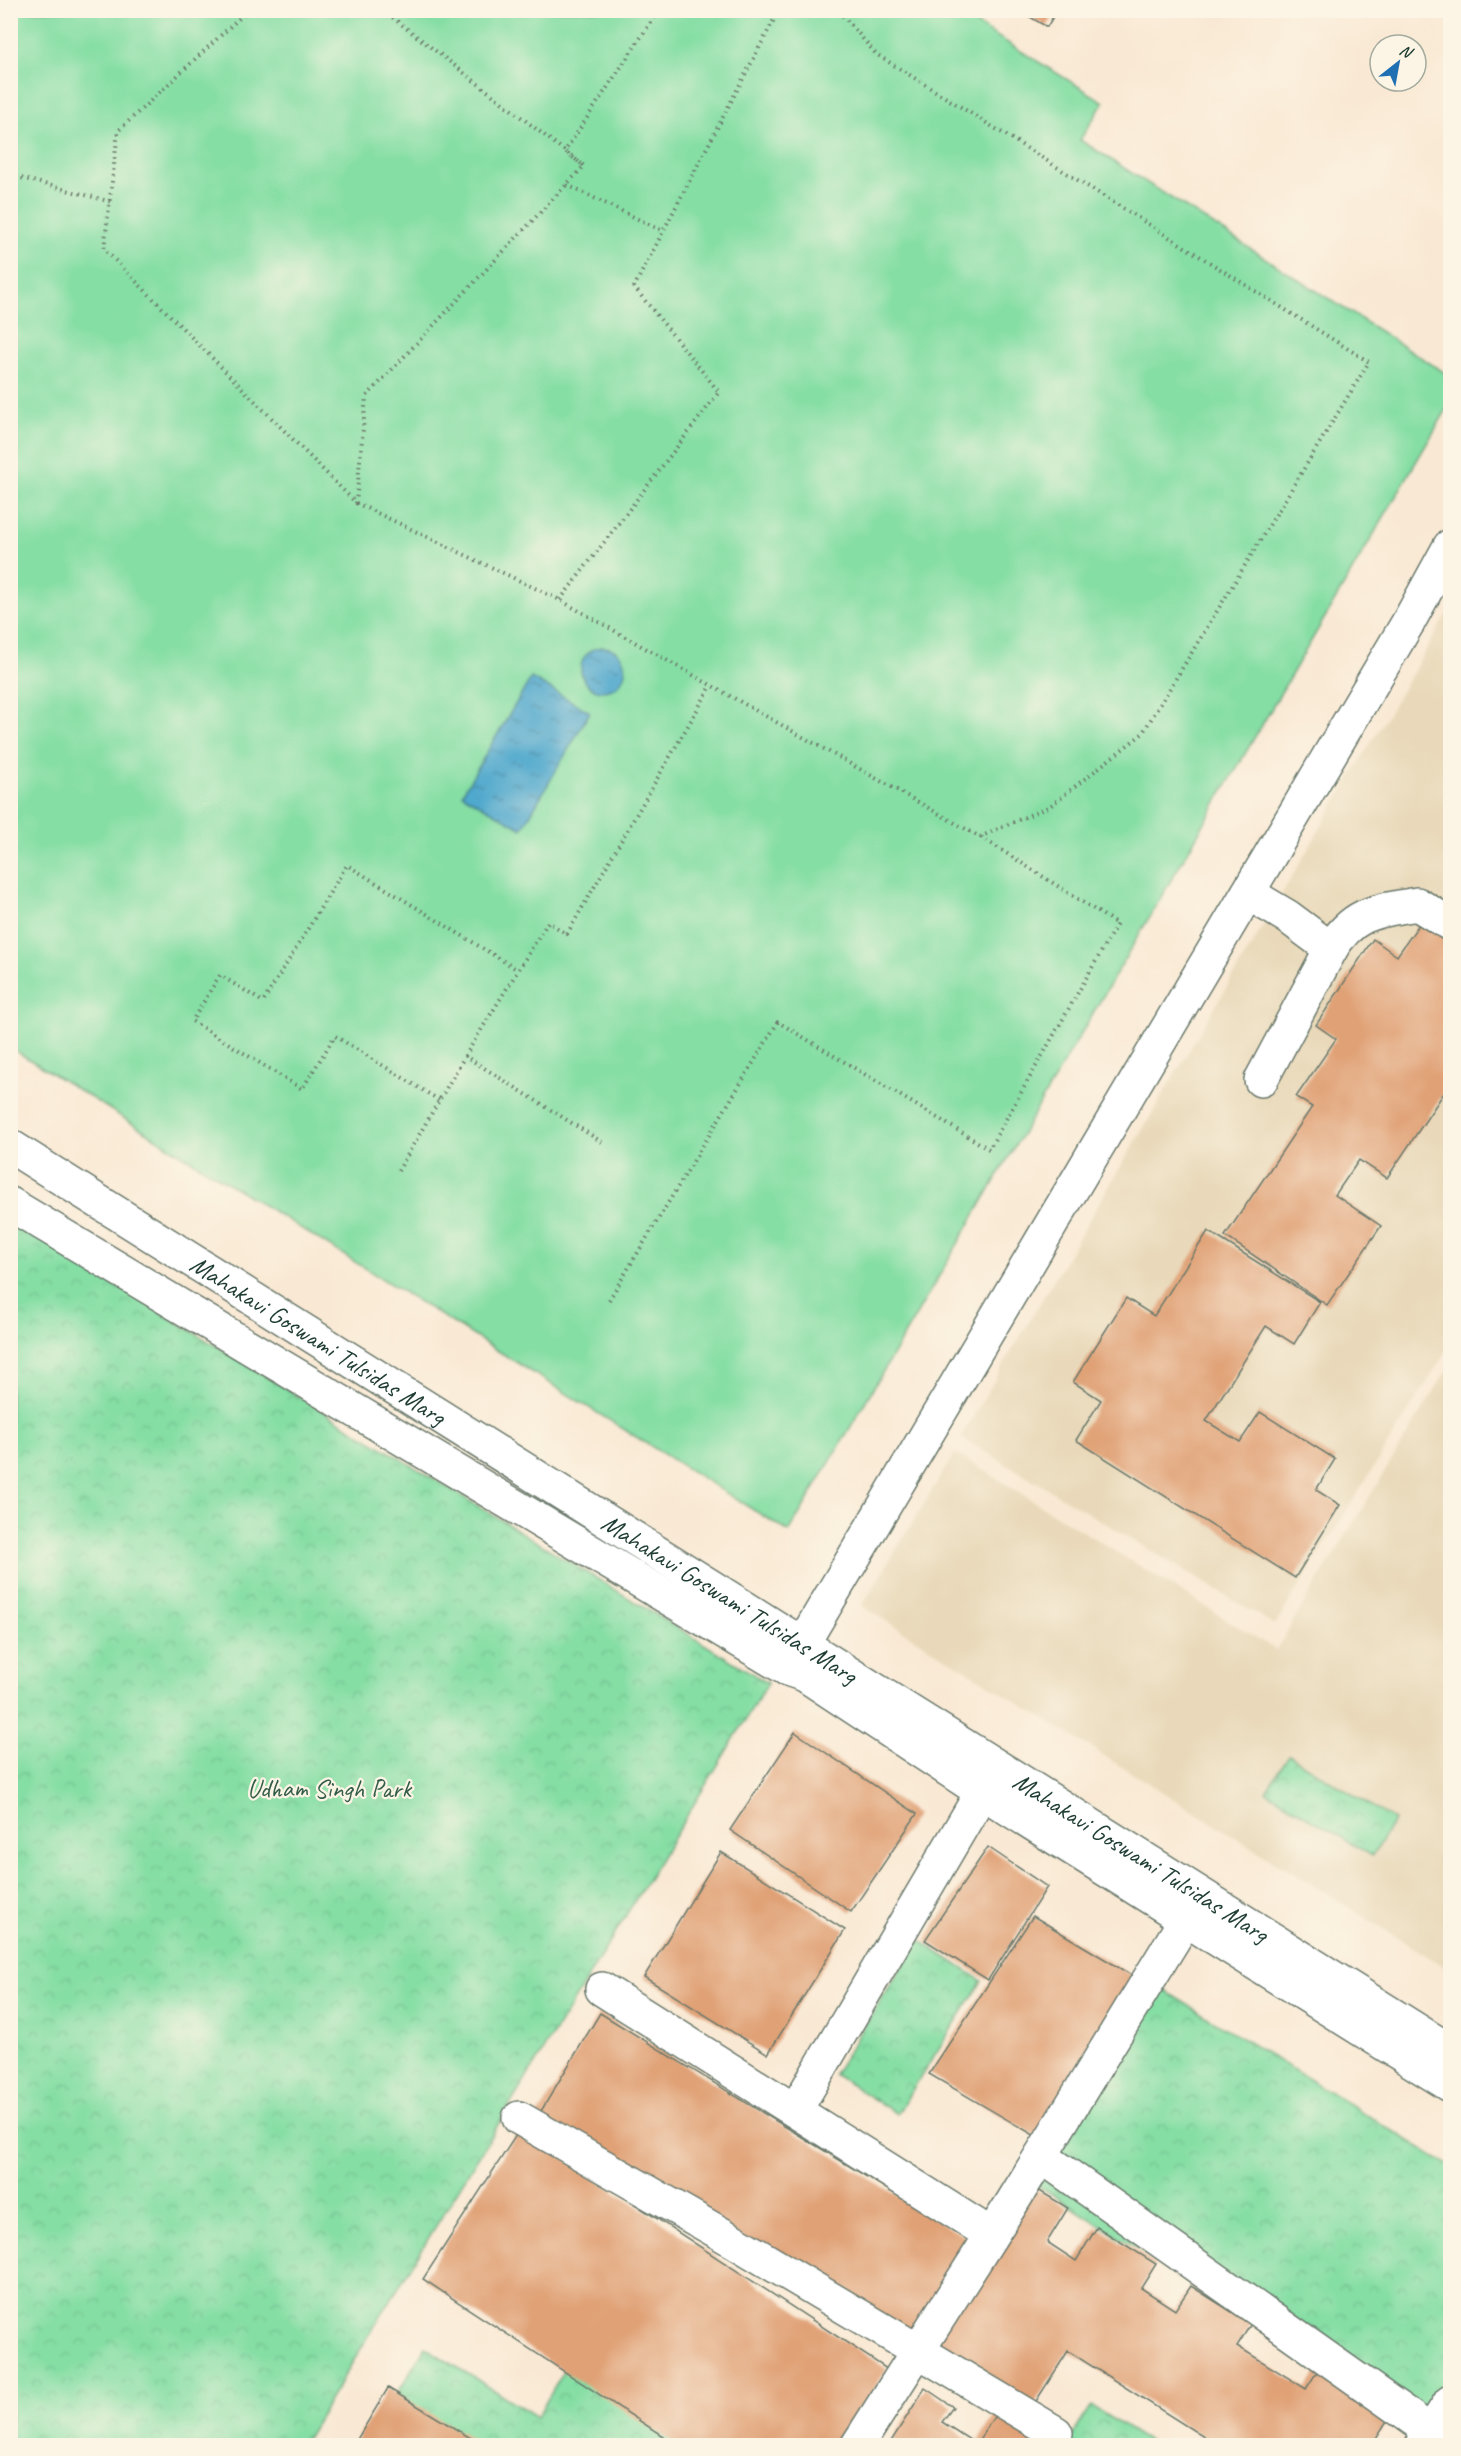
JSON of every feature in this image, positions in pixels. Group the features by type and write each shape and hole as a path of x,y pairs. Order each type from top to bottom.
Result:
{"street":[{"path":"795,1657 1409,621 1450,546"},
{"path":"1248,893 1288,917 1331,949"},
{"path":"1261,1080 1340,934 1368,913 1417,904 1450,924"},
{"name":"Mahakavi Goswami Tulsidas Marg","path":"10,1146 795,1657 805,1675 982,1792 1450,2085"},
{"name":"Mahakavi Goswami Tulsidas Marg","path":"10,1204 795,1657 1450,2051"},
{"path":"796,2109 982,1792"},
{"path":"857,2445 1041,2156 1186,1919"},
{"path":"602,1989 796,2109 990,2234"},
{"path":"519,2118 732,2240 1056,2433 1048,2445"},
{"path":"1041,2156 1435,2440 1450,2402"}],"path":[{"path":"383,10 584,166"},
{"path":"584,166 565,151 659,10"},
{"path":"560,600 719,392 634,287 779,10"},
{"path":"838,10 876,54 1369,362 1142,734 1050,806 980,837"},
{"path":"247,11 118,131 104,249 356,503 560,600 980,837 1117,924 989,1149 778,1023 609,1300"},
{"path":"356,503 366,397 584,166"},
{"path":"10,175 111,202"},
{"path":"567,185 663,231"},
{"path":"398,1171 465,1056 548,922 567,934 711,686"},
{"path":"439,1100 335,1036 302,1089 192,1021 220,975 263,1002 347,865 518,970"},
{"path":"465,1056 602,1142"}],"shaded area":[{"path":"1450,609 1450,1345 1275,1625 961,1437"},
{"path":"1450,1365 1450,1970 862,1606 955,1453 1276,1650"}],"green space":[{"path":"954,10 1104,102 1080,140 1450,376 1450,404 789,1532 11,1048 10,344 16,340 10,329 11,11"},
{"name":"Udham Singh Park","path":"10,1220 768,1683 302,2445 11,2445"},
{"path":"1289,1755 1394,1820 1372,1856 1266,1791"},
{"path":"919,1940 982,1981 897,2114 834,2074"},
{"path":"1139,1975 1450,2166 1450,2379 1420,2429 1017,2172"},
{"path":"582,2341 693,2411 673,2445 453,2446 391,2404 425,2347 537,2417"},
{"path":"1091,2406 1154,2445 1066,2446"}],"water":[{"path":"603,647 618,654 625,669 618,684 603,691 588,684 581,669 588,654"},
{"path":"531,678 590,712 522,829 462,794"}],"building":[{"path":"1018,10 1057,10 1047,27"},
{"path":"1424,917 1450,935 1450,1084 1387,1178 1359,1160 1335,1195 1381,1226 1327,1305 1225,1236 1312,1107 1296,1097 1336,1039 1316,1025 1373,939 1397,956"},
{"path":"1208,1231 1320,1302 1294,1344 1266,1326 1206,1421 1240,1442 1260,1412 1335,1459 1316,1490 1340,1505 1295,1578 1076,1440 1101,1400 1073,1382 1126,1298 1154,1316"},
{"path":"795,1732 917,1814 851,1912 730,1830"},
{"path":"988,1847 1047,1887 988,1980 925,1940"},
{"path":"721,1852 845,1930 768,2054 644,1977"},
{"path":"1033,1916 1133,1976 1037,2137 929,2074"},
{"path":"600,2013 973,2242 910,2338 538,2116"},
{"path":"520,2129 887,2369 837,2446 678,2446 423,2279"},
{"path":"1033,2187 1068,2208 1047,2242 1076,2261 1097,2227 1156,2264 1141,2288 1175,2310 1191,2286 1251,2324 1237,2346 1306,2389 1320,2367 1392,2413 1371,2446 1218,2446 1068,2351 1031,2409 932,2347"},
{"path":"388,2388 484,2446 353,2446"},
{"path":"925,2388 953,2407 942,2422 976,2444 996,2414 1037,2440 1033,2446 888,2446"}]}
